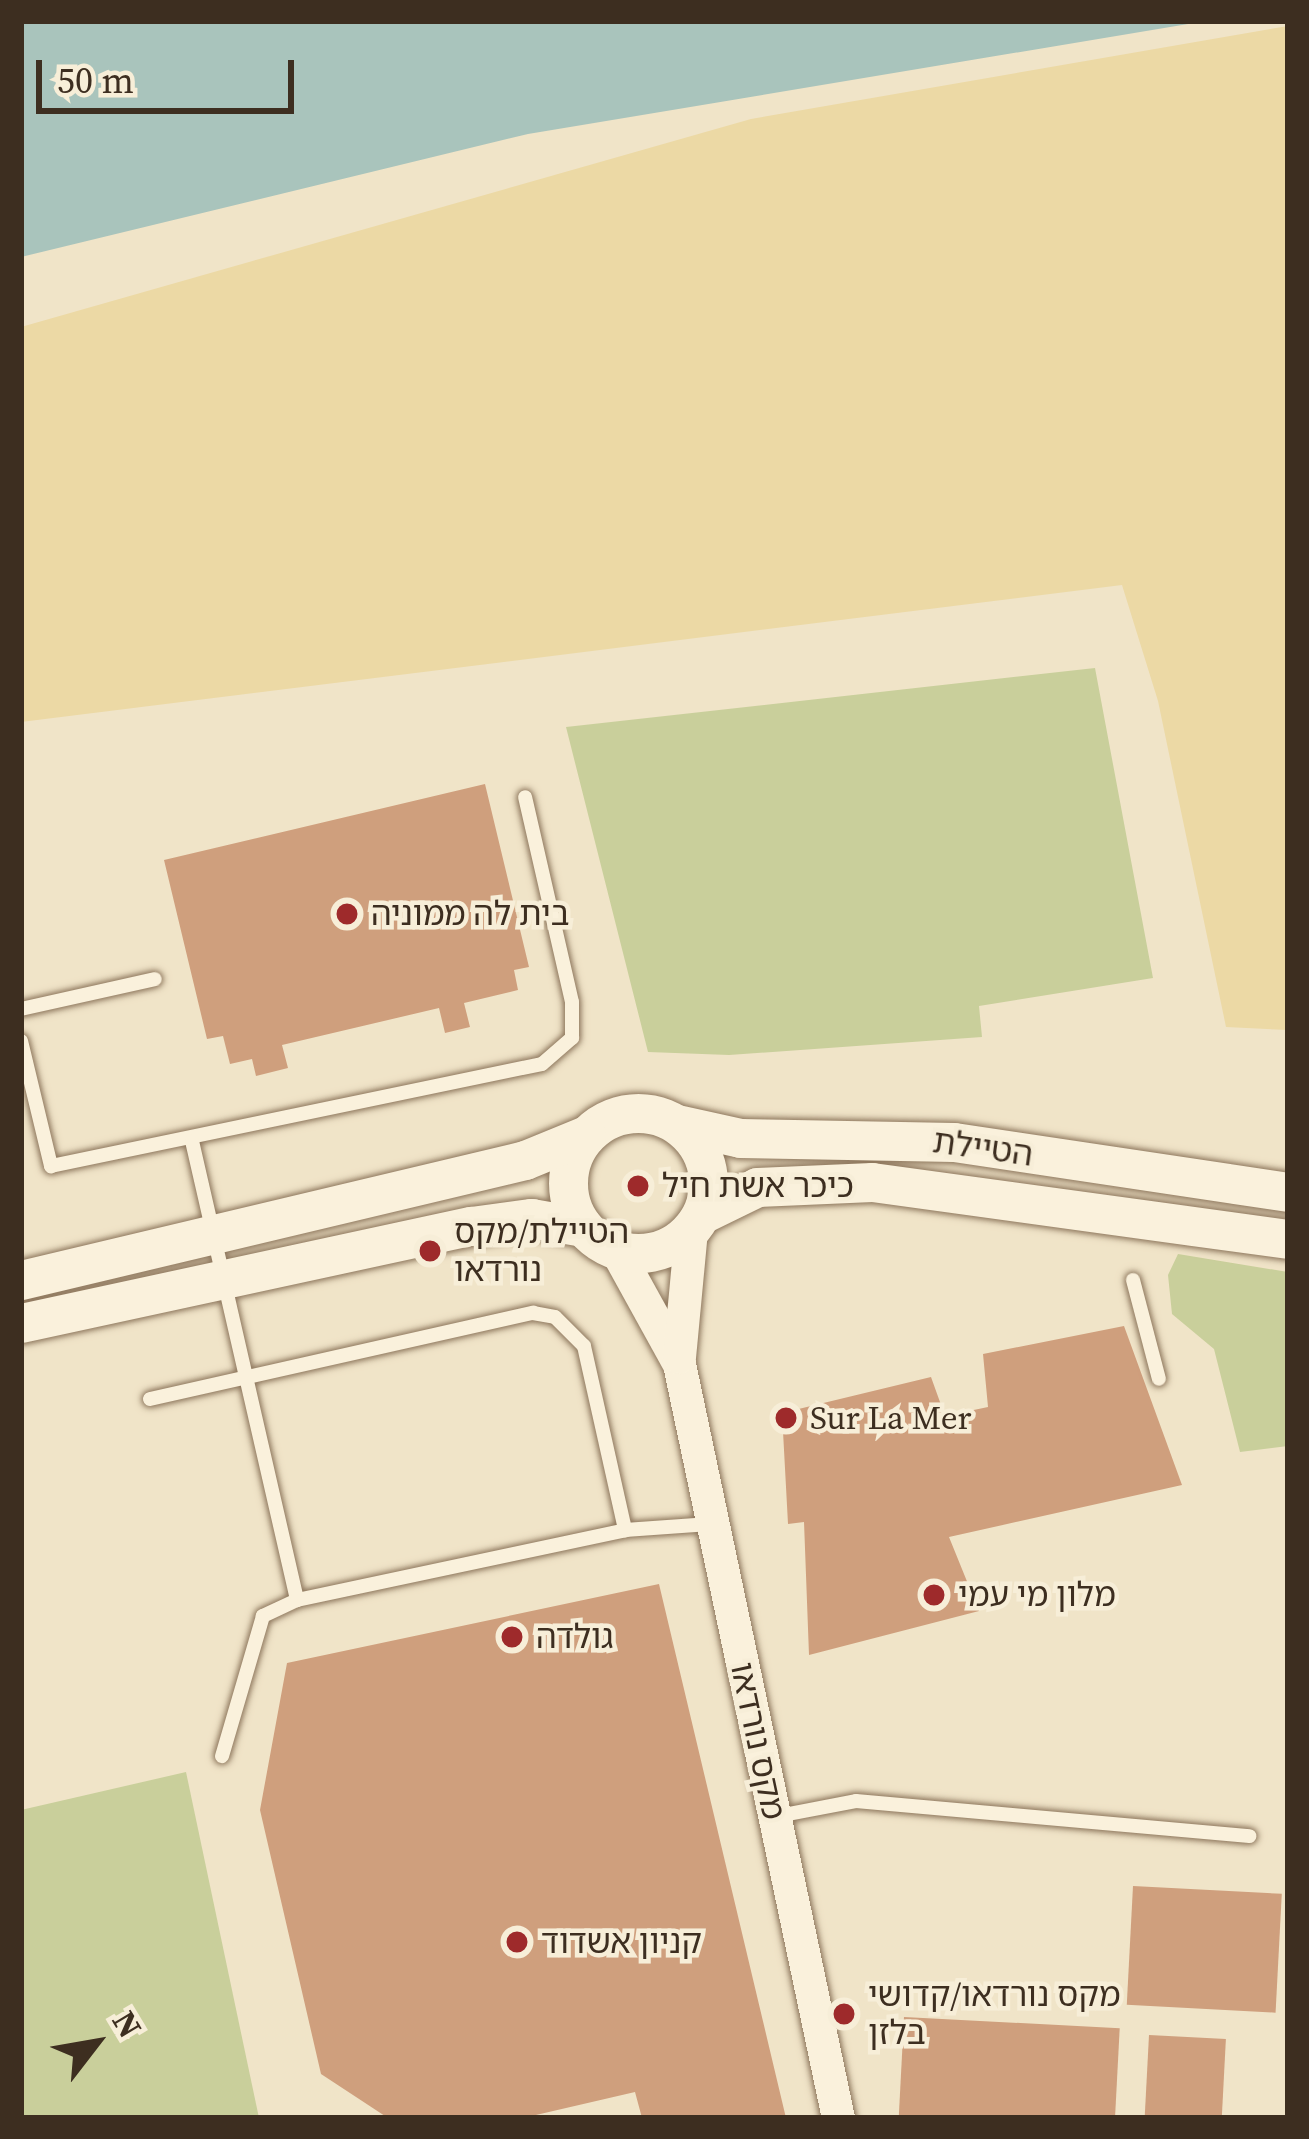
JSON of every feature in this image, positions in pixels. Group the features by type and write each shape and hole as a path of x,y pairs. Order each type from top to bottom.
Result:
{"main road":[{"path":"21,1280 525,1160 630,1113 676,1124 709,1174 696,1223 656,1252 616,1250 583,1227 531,1218 471,1226 21,1323"},
{"name":"הטיילת","path":"676,1124 740,1138 954,1142 1288,1239"},
{"path":"583,1227 568,1190 586,1135"},
{"name":"הטיילת","path":"696,1223 757,1187 872,1182 1147,1196 1288,1192"}],"street":[{"name":"מקס נורדאו","path":"679,1364 696,1223"},
{"name":"מקס נורדאו","path":"616,1250 679,1364 838,2118"}],"lane":[{"path":"21,1041 51,1166 192,1141 542,1064 572,1038 572,1002 525,797"},
{"path":"21,1009 155,979"},
{"path":"192,1141 297,1600"},
{"path":"1133,1280 1159,1379"},
{"path":"150,1399 533,1313 555,1316 584,1346 625,1530"},
{"path":"222,1756 263,1616 297,1600 625,1530 712,1524"},
{"path":"774,1817 856,1801 1250,1836"}],"green space":[{"path":"1095,668 1153,978 979,1006 982,1037 729,1055 648,1052 566,727"},
{"path":"1178,1254 1288,1272 1288,1446 1240,1452 1214,1349 1172,1314 1168,1275"},
{"path":"186,1772 259,2118 21,2118 21,1810"}],"sand":[{"path":"1288,26 1288,1030 1226,1027 1158,701 1122,585 21,722 21,327 751,119"}],"water":[{"path":"21,21 1206,21 528,134 21,257"}],"building":[{"name":"בית לה ממוניה","path":"485,784 529,967 514,970 518,990 464,1003 470,1027 445,1033 439,1008 282,1045 288,1068 256,1076 252,1059 230,1064 223,1036 207,1039 164,860"},
{"path":"1124,1326 1182,1485 949,1537 979,1611 809,1655 804,1522 788,1524 782,1413 931,1377 945,1416 988,1407 983,1354"},
{"name":"קניון אשדוד","path":"659,1584 786,2118 642,2118 635,2092 523,2118 388,2118 321,2074 260,1810 287,1663"},
{"path":"1133,1886 1282,1894 1276,2013 1127,2005"},
{"path":"904,2017 1120,2028 1115,2118 899,2118"},
{"path":"1149,2035 1226,2039 1222,2118 1145,2118"}],"place":[{"name":"בית לה ממוניה","path":"347,914"},
{"name":"כיכר אשת חיל","path":"638,1186"},
{"name":"הטיילת/מקס נורדאו","path":"430,1251"},
{"name":"Sur La Mer","path":"786,1418"},
{"name":"מלון מי עמי","path":"934,1595"},
{"name":"גולדה","path":"512,1637"},
{"name":"קניון אשדוד","path":"517,1942"},
{"name":"מקס נורדאו/קדושי בלזן","path":"844,2014"}]}
